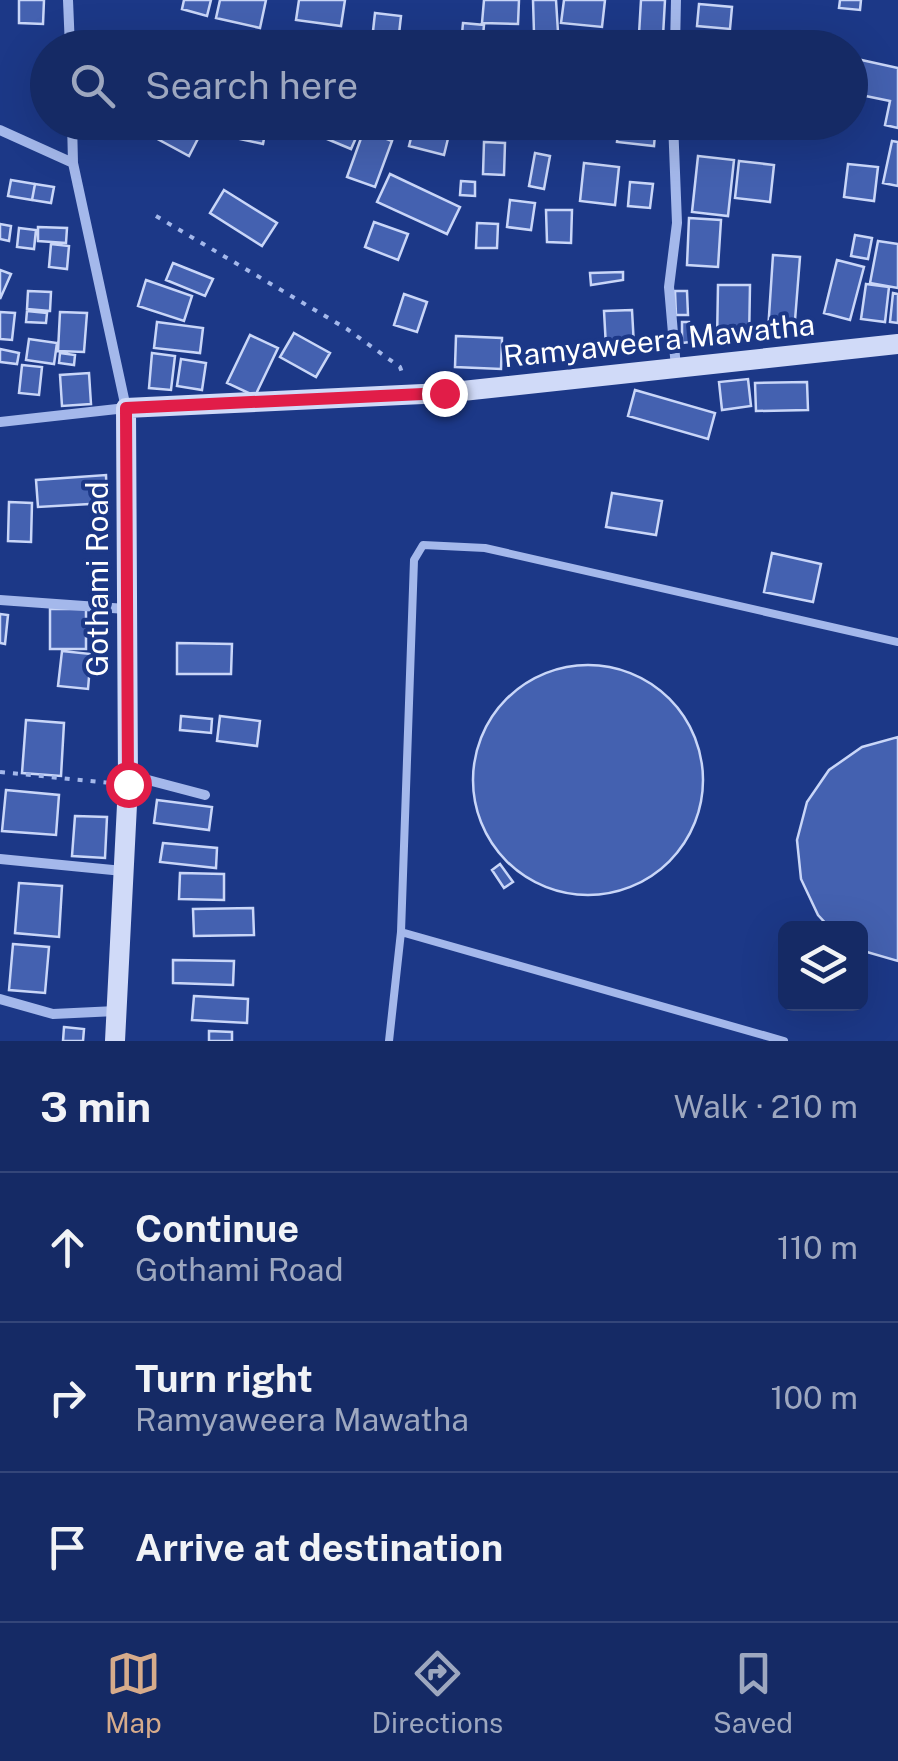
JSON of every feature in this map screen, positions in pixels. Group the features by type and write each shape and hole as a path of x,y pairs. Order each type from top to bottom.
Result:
{"street":[{"path":"68,0 69,30"},
{"path":"675,30 676,0"},
{"path":"0,130 73,163"},
{"name":"Gothami Road","path":"72,140 73,163 126,408 128,779 115,1041"},
{"path":"674,140 677,223 669,287 676,368"},
{"name":"Ramyaweera Mawatha","path":"126,408 410,393 898,344"},
{"path":"0,422 126,408"},
{"path":"0,600 127,609"},
{"path":"128,779 205,794"},
{"path":"0,860 124,871"},
{"path":"0,999 53,1014 117,1011"}],"lane":[{"path":"389,1041 402,932 414,560 423,545 485,548 898,642"},
{"path":"402,932 784,1041"}],"path":[{"path":"156,216 347,329 400,367 410,393"},
{"path":"0,772 128,779"}],"building":[{"path":"19,0 44,0 43,24 19,23"},
{"path":"184,0 211,0 207,16 182,9"},
{"path":"220,0 266,0 260,28 216,18"},
{"path":"299,0 345,0 341,26 296,20"},
{"path":"484,0 519,0 518,24 482,23"},
{"path":"533,0 556,0 558,30 534,30"},
{"path":"564,0 605,0 602,27 561,23"},
{"path":"641,0 665,0 663,30 639,30"},
{"path":"840,0 861,0 860,10 839,8"},
{"path":"699,4 732,7 730,29 697,26"},
{"path":"375,13 401,16 399,30 373,30"},
{"path":"463,23 484,25 484,30 462,30"},
{"path":"868,61 898,68 898,128 885,125 890,101 868,96"},
{"path":"159,140 197,140 189,156"},
{"path":"330,140 355,140 351,149"},
{"path":"360,140 392,141 375,187 347,177"},
{"path":"410,140 448,140 444,155 409,146"},
{"path":"617,140 654,140 654,146"},
{"path":"892,141 898,142 898,186 883,183"},
{"path":"484,142 505,143 504,175 483,174"},
{"path":"535,153 550,156 544,189 529,186"},
{"path":"698,156 734,160 728,216 692,212"},
{"path":"739,161 774,165 770,202 735,198"},
{"path":"584,163 619,167 615,205 580,201"},
{"path":"848,164 878,167 874,201 844,197"},
{"path":"390,174 460,207 447,234 377,202"},
{"path":"11,180 35,184 32,200 8,196"},
{"path":"461,181 475,182 475,196 460,195"},
{"path":"630,182 653,184 650,208 628,206"},
{"path":"35,184 54,187 51,203 32,200"},
{"path":"224,190 277,223 262,246 210,213"},
{"path":"510,200 535,203 531,230 507,227"},
{"path":"546,210 572,210 571,243 547,242"},
{"path":"689,218 721,220 718,267 687,265"},
{"path":"374,222 408,234 398,260 365,247"},
{"path":"477,223 498,224 497,248 476,248"},
{"path":"0,224 11,226 9,241 0,239"},
{"path":"38,227 67,228 66,243 38,241"},
{"path":"19,228 36,230 34,249 17,247"},
{"path":"855,235 872,238 868,259 851,256"},
{"path":"878,241 898,244 898,288 870,283"},
{"path":"51,244 69,246 67,269 49,267"},
{"path":"773,255 800,257 794,333 768,331"},
{"path":"837,260 864,267 850,320 824,313"},
{"path":"173,263 213,279 205,296 166,280"},
{"path":"0,270 11,274 0,299"},
{"path":"623,272 623,280 591,285 590,273"},
{"path":"146,280 192,296 184,321 138,306"},
{"path":"866,284 889,287 885,322 861,319"},
{"path":"718,285 750,285 749,342 717,342"},
{"path":"28,291 51,292 50,311 27,309"},
{"path":"675,291 687,291 688,315 676,315"},
{"path":"893,293 898,294 898,323 890,322"},
{"path":"404,294 427,302 417,332 394,325"},
{"path":"632,310 634,346 606,347 604,311"},
{"path":"27,311 47,313 46,323 26,322"},
{"path":"0,312 15,313 12,340 0,339"},
{"path":"60,312 87,313 84,352 58,351"},
{"path":"157,322 203,328 200,353 154,348"},
{"path":"682,322 689,322 690,342 682,343"},
{"path":"294,333 330,353 316,377 280,357"},
{"path":"250,335 278,348 255,396 227,383"},
{"path":"456,336 502,338 501,369 455,367"},
{"path":"29,339 57,343 54,364 26,360"},
{"path":"0,349 19,353 17,364 0,362"},
{"path":"60,353 75,355 74,365 59,363"},
{"path":"152,353 175,356 171,390 149,388"},
{"path":"181,359 206,363 202,390 177,386"},
{"path":"22,365 42,367 39,395 19,393"},
{"path":"89,373 91,404 62,406 60,375"},
{"path":"748,379 751,406 722,410 719,382"},
{"path":"807,382 808,410 756,411 755,383"},
{"path":"635,390 715,413 708,439 628,416"},
{"path":"106,475 107,503 38,507 36,480"},
{"path":"612,493 662,501 656,535 606,527"},
{"path":"9,502 32,503 31,542 8,541"},
{"path":"772,553 821,564 813,602 764,592"},
{"path":"50,609 86,609 86,649 50,649"},
{"path":"0,614 8,615 5,644 0,643"},
{"path":"177,643 232,644 231,674 177,674"},
{"path":"62,651 91,654 88,689 58,686"},
{"path":"588,665 632,674 669,699 694,736 703,780 694,824 669,861 632,886 588,895 544,886 507,861 482,824 473,780 482,736 507,699 544,674"},
{"path":"181,716 212,719 211,733 180,730"},
{"path":"220,716 260,721 257,746 217,741"},
{"path":"26,720 64,723 61,776 22,773"},
{"path":"898,737 898,961 868,952 868,921 824,921 801,879 797,840 807,802 829,770 862,747"},
{"path":"6,790 59,795 56,835 2,831"},
{"path":"157,800 212,807 209,830 154,823"},
{"path":"75,816 107,817 105,858 72,856"},
{"path":"163,843 217,848 216,868 160,862"},
{"path":"500,864 513,882 504,888 492,870"},
{"path":"180,873 224,874 224,900 179,899"},
{"path":"19,883 62,886 59,937 15,933"},
{"path":"253,908 254,935 194,936 193,909"},
{"path":"13,944 49,947 45,993 9,990"},
{"path":"173,960 234,961 233,985 173,983"},
{"path":"194,996 248,999 247,1023 192,1020"},
{"path":"64,1027 84,1029 83,1041 63,1041"},
{"path":"209,1031 232,1032 232,1041 209,1041"}],"route":[{"path":"128,784 126,408 444,393"}]}
